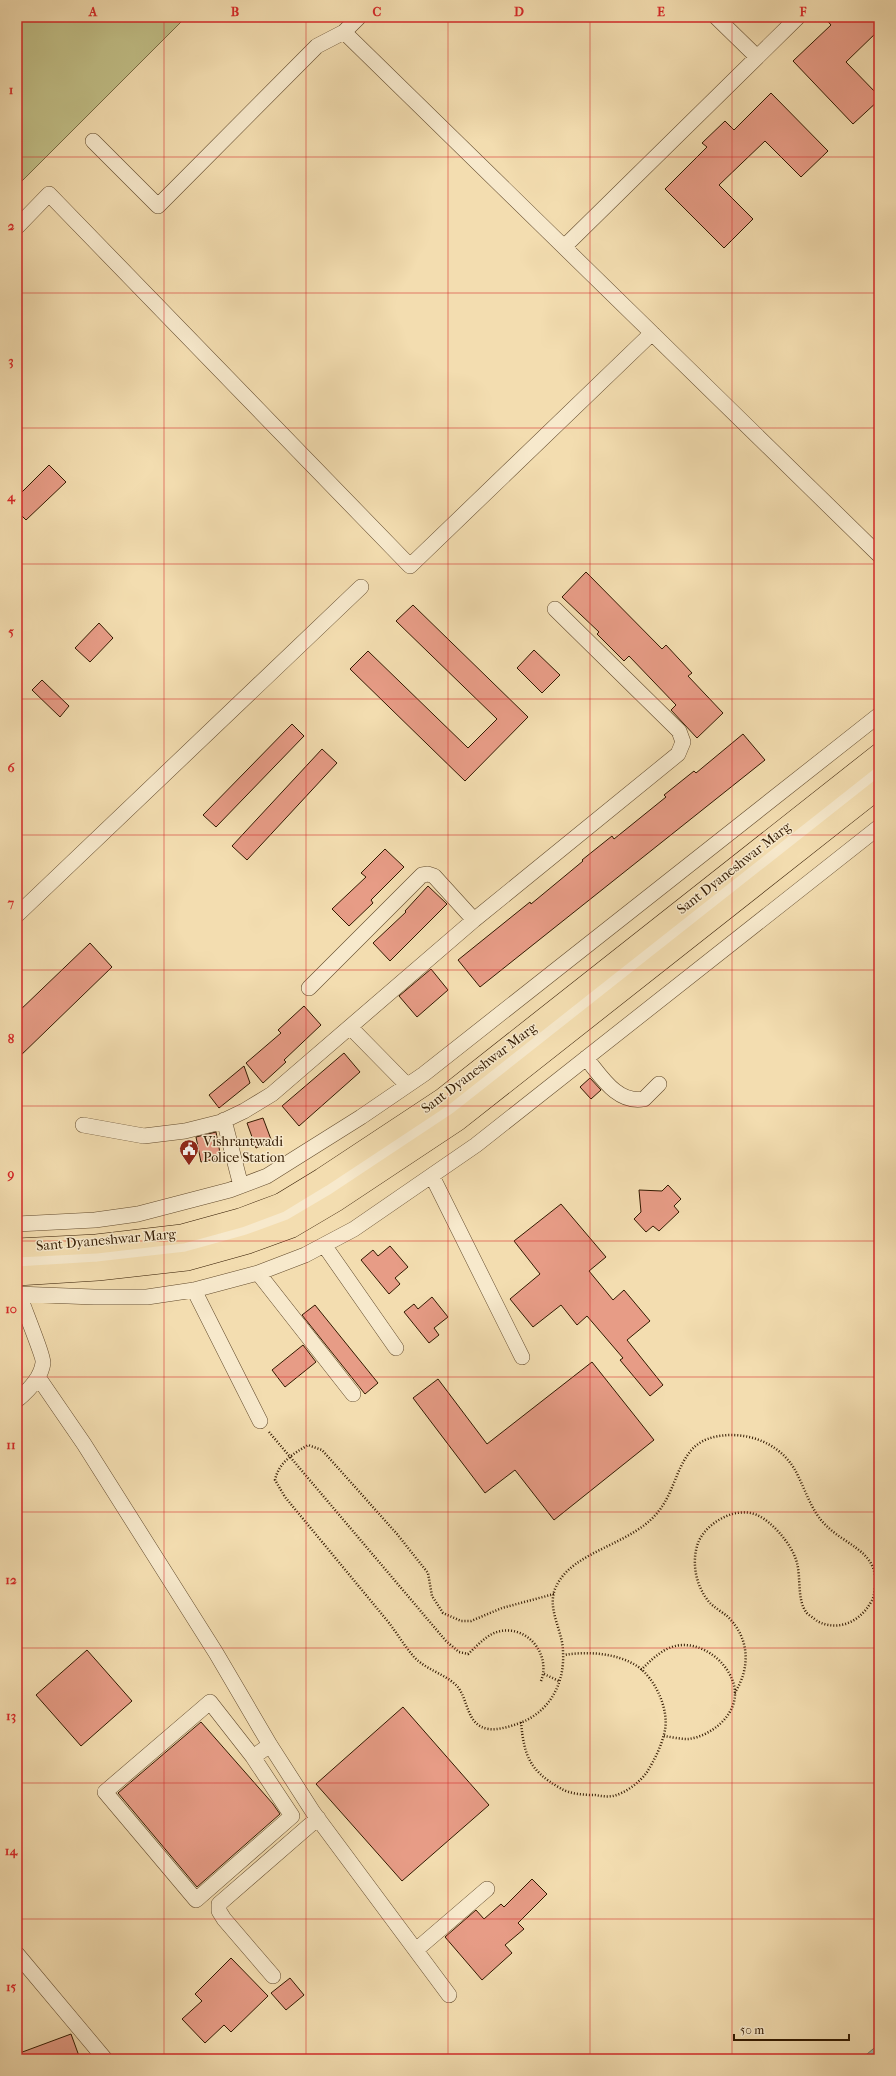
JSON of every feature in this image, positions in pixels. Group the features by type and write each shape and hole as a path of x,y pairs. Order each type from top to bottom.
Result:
{"main road":[{"name":"Sant Dyaneshwar Marg","path":"19,1270 96,1244 182,1234 240,1218 280,1203 322,1178 442,1098 879,753"},
{"name":"Sant Dyaneshwar Marg","path":"19,1270 98,1272 188,1261 248,1244 292,1228 349,1193 458,1120 879,789"}],"street":[{"path":"93,141 158,206 317,46 344,32 359,17"},
{"path":"716,17 757,57"},
{"path":"564,247 798,17"},
{"path":"344,32 879,555"},
{"path":"17,227 49,194 410,566 652,333"},
{"path":"17,915 360,587"},
{"path":"83,1125 144,1136 185,1131 224,1120 244,1112 272,1094 351,1028 474,920 678,754 683,742 679,731 555,609"},
{"path":"17,1400 38,1377 43,1362 19,1270 18,1223 95,1220 138,1214 241,1186 266,1176 407,1085 879,715"},
{"path":"19,1270 185,1247 244,1231 286,1215 385,1154 450,1109 879,771"},
{"path":"19,1270 94,1297 147,1297 194,1290 258,1273 305,1255 354,1229 476,1145 879,827"},
{"path":"309,988 422,875 428,874 434,876 474,920"},
{"path":"351,1028 407,1085"},
{"path":"586,1058 617,1094 628,1099 644,1099 659,1084"},
{"path":"224,1120 241,1186"},
{"path":"432,1176 522,1357"},
{"path":"324,1245 396,1348"},
{"path":"258,1273 353,1394"},
{"path":"194,1290 260,1421"},
{"path":"38,1377 84,1444 212,1646 270,1745 318,1818 449,1995"},
{"path":"210,1702 253,1757 292,1816 196,1900 105,1792 210,1702"},
{"path":"253,1757 270,1745"},
{"path":"273,1976 224,1918 219,1911 220,1904 318,1818"},
{"path":"416,1950 487,1889"},
{"path":"17,1954 105,2059"}],"path":[{"path":"260,1421 446,1641 459,1652 468,1654 490,1635 500,1631 516,1630 526,1634 543,1659 544,1674 541,1681"},
{"path":"554,1594 502,1608 471,1621 461,1621 452,1618 443,1613 432,1596 428,1574 397,1534 363,1499 332,1459 322,1450 308,1446 290,1456 277,1470 275,1480 285,1497 390,1624 409,1651 420,1663 455,1684 466,1699 468,1714 477,1724 485,1729 499,1729 536,1716 545,1708 559,1680 564,1655 563,1645 554,1616 554,1594 560,1581 573,1565 620,1541 643,1527 662,1507 682,1463 693,1447 710,1438 725,1435 741,1436 768,1443 782,1454 794,1467 815,1512 830,1531 863,1553 875,1569 876,1582 873,1600 852,1622 838,1627 824,1624 814,1619 805,1611 794,1552 768,1522 754,1513 738,1512 725,1516 709,1527 699,1541 695,1569 699,1588 711,1604 728,1618 740,1632 745,1644 746,1664 740,1684 734,1694"},
{"path":"641,1670 668,1648 694,1646 710,1652 726,1669 734,1683 732,1707 727,1718 715,1728 702,1735 687,1739 664,1736"},
{"path":"521,1722 523,1743 528,1760 543,1779 564,1791 591,1795 613,1796 629,1789 643,1777 653,1762 664,1736 665,1729 660,1700 655,1687 641,1670 616,1657 583,1653 564,1655"},
{"path":"544,1674 559,1680"}],"shaded area":[{"path":"17,17 186,17 17,186"},
{"path":"879,2044 879,2059 861,2059"}],"building":[{"path":"824,17 872,17 879,24 879,30 846,62 879,96 879,100 853,124 793,61 831,25"},
{"path":"771,93 828,151 801,177 765,141 719,185 753,219 724,248 665,189 707,147 702,143 725,121 734,130"},
{"path":"49,465 66,482 26,520 17,511 17,497"},
{"path":"586,572 662,649 666,645 692,673 688,676 723,713 697,738 671,710 676,705 629,656 624,661 597,634 599,632 562,597"},
{"path":"413,605 528,717 465,781 350,669 368,651 468,748 497,719 396,621"},
{"path":"99,623 113,638 90,662 75,648"},
{"path":"534,650 560,675 542,693 517,668"},
{"path":"42,680 69,706 60,717 32,690"},
{"path":"292,724 304,736 216,827 203,815"},
{"path":"743,734 765,760 480,987 458,960 530,902 531,904 612,836 614,839 666,797 664,795 694,771 696,773"},
{"path":"322,749 337,763 247,860 232,846"},
{"path":"385,849 404,867 371,900 373,903 349,926 332,909 366,877 361,873"},
{"path":"428,886 447,904 390,961 373,943 406,912 405,911"},
{"path":"90,943 112,967 17,1059 17,1013"},
{"path":"431,969 448,990 417,1017 399,996"},
{"path":"304,1006 321,1025 284,1060 286,1062 263,1083 246,1063 281,1033 278,1030"},
{"path":"344,1053 360,1072 299,1126 282,1106"},
{"path":"244,1066 250,1083 219,1108 209,1095"},
{"path":"590,1078 601,1090 591,1099 580,1087"},
{"path":"263,1118 272,1142 256,1148 247,1123"},
{"path":"216,1132 221,1158 201,1162 196,1137"},
{"path":"668,1185 681,1199 674,1206 679,1212 659,1231 653,1226 646,1232 634,1219 641,1212 639,1190 662,1191"},
{"path":"561,1204 606,1257 589,1271 613,1300 624,1290 650,1321 627,1340 663,1385 650,1396 620,1360 623,1358 587,1316 577,1325 561,1305 533,1327 510,1299 540,1274 514,1241"},
{"path":"390,1246 408,1267 395,1278 400,1284 389,1294 361,1260 373,1250 378,1256"},
{"path":"432,1297 448,1317 434,1328 439,1335 429,1343 404,1312 414,1304 418,1309"},
{"path":"315,1305 378,1383 365,1394 302,1315"},
{"path":"303,1345 316,1362 285,1387 272,1370"},
{"path":"592,1362 654,1440 554,1520 515,1470 485,1493 413,1398 438,1379 487,1444"},
{"path":"87,1650 132,1701 81,1746 36,1695"},
{"path":"403,1707 489,1805 402,1881 316,1784"},
{"path":"201,1722 273,1804 280,1814 197,1887 118,1793"},
{"path":"532,1879 547,1894 518,1923 524,1929 505,1945 512,1953 482,1980 445,1937 476,1910 484,1919 501,1904 504,1907"},
{"path":"231,1958 268,1996 231,2032 224,2025 205,2043 182,2019 202,2001 195,1994"},
{"path":"290,1978 304,1995 286,2010 271,1993"},
{"path":"71,2034 79,2056 70,2059 17,2059 17,2054"}],"place":[{"name":"Vishrantwadi Police Station","path":"189,1166"}]}
